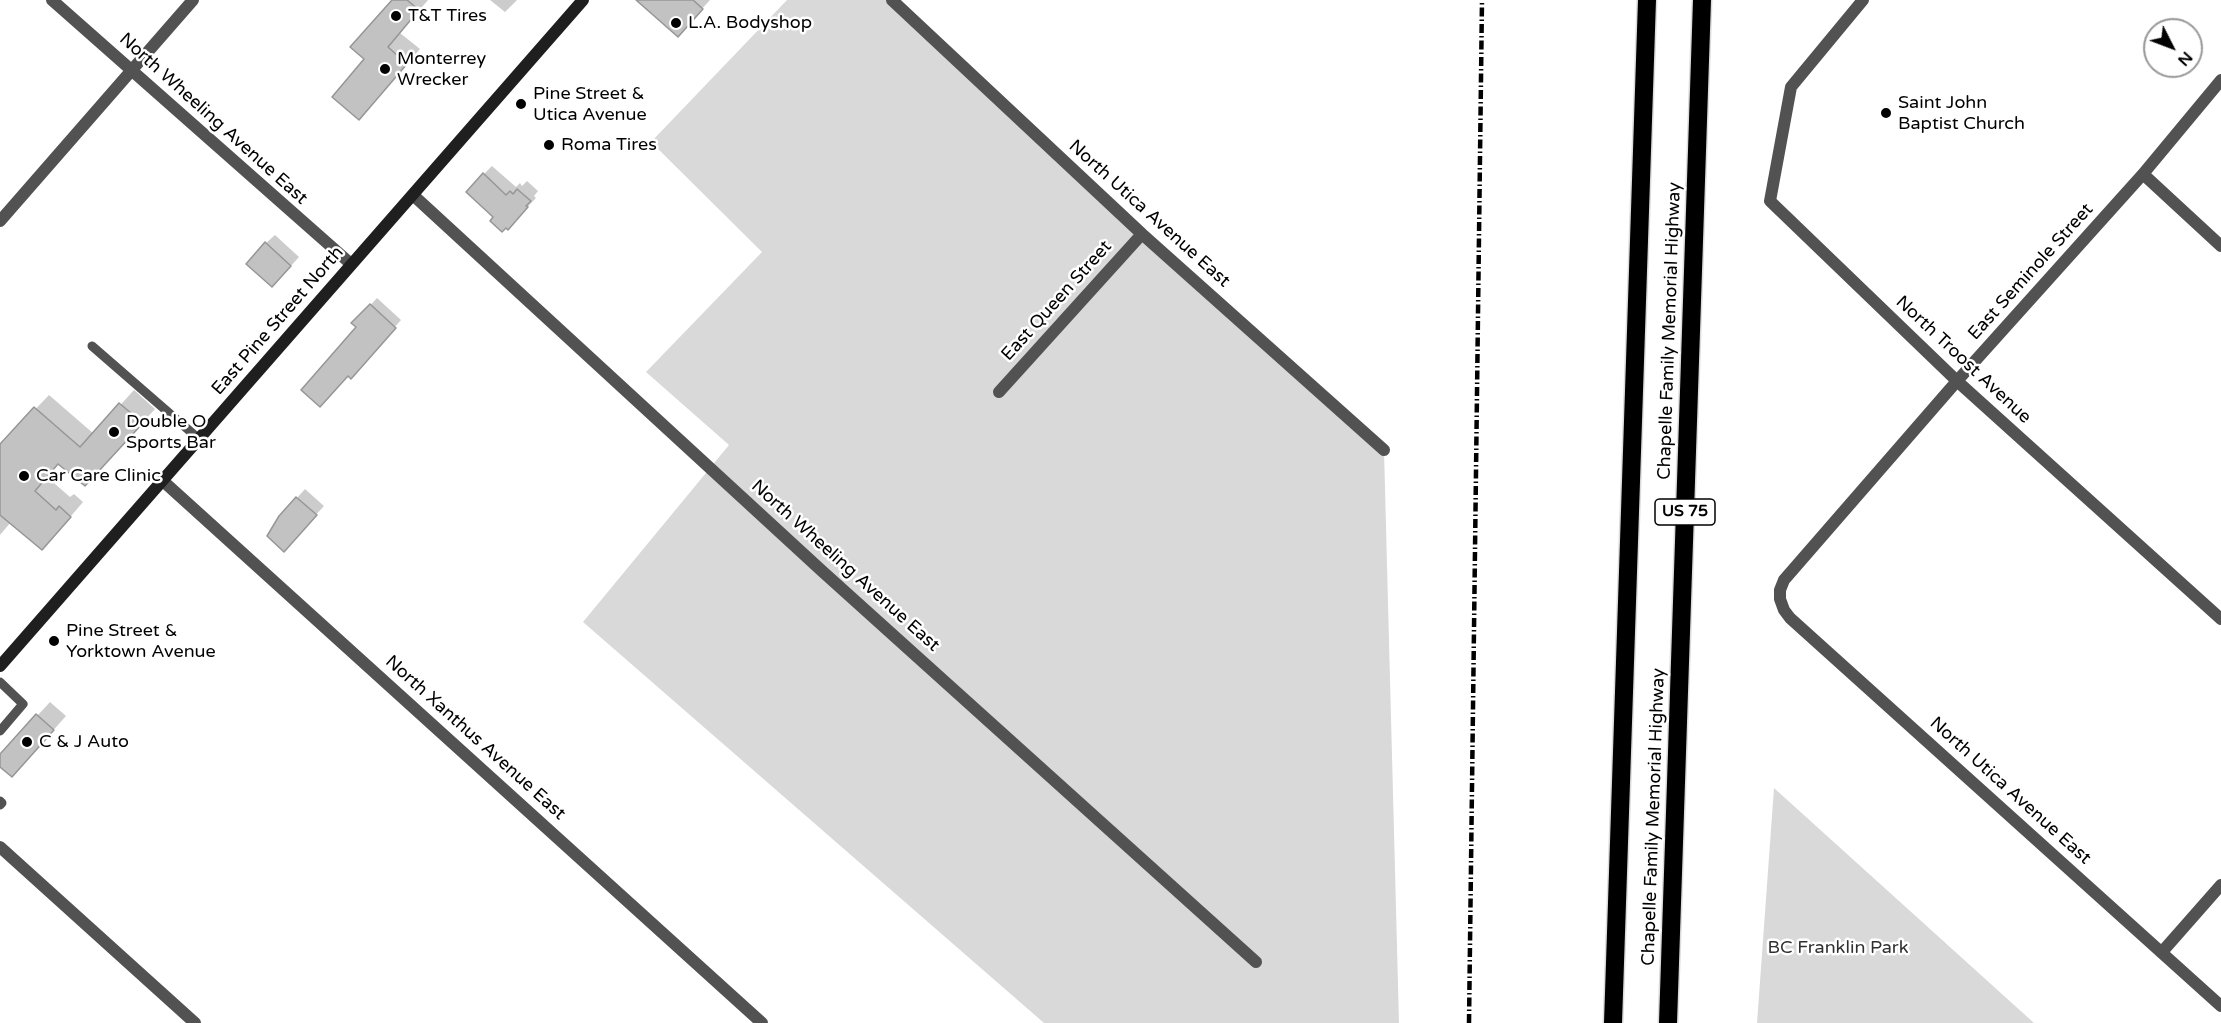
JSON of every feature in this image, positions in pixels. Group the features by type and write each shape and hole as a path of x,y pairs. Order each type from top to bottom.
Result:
{"highway":[{"name":"Chapelle Family Memorial Highway","path":"1613,1023 1647,0"},
{"name":"Chapelle Family Memorial Highway","path":"1668,1023 1702,0"}],"main road":[{"name":"East Pine Street North","path":"0,666 583,0"}],"street":[{"name":"North Wheeling Avenue East","path":"52,0 351,264"},
{"path":"0,221 194,0"},
{"name":"North Utica Avenue East","path":"892,0 1142,234 1384,450"},
{"name":"North Troost Avenue","path":"1863,0 1791,87 1770,201 1957,381 2221,620"},
{"name":"East Seminole Street","path":"1780,599 1780,590 1784,580 1957,381 2143,174 2221,80"},
{"path":"2143,174 2221,246"},
{"name":"North Wheeling Avenue East","path":"413,195 822,571 1256,962"},
{"name":"East Queen Street","path":"999,392 1142,234"},
{"name":"North Xanthus Avenue East","path":"163,481 762,1023"},
{"name":"North Utica Avenue East","path":"1780,599 1790,618 2221,1006"},
{"path":"0,847 195,1023"},
{"path":"2162,952 2221,885"}],"lane":[{"path":"92,346 199,439"},
{"path":"0,682 23,704 0,731"}],"green space":[{"path":"787,0 894,0 1384,450 1399,1023 1044,1023 583,622 729,445 646,372 762,252 651,142"},
{"name":"BC Franklin Park","path":"1774,788 2034,1023 1757,1023"}],"building":[{"name":"Monterrey Wrecker","path":"392,0 407,0 419,10 388,47 407,64 359,120 332,97 364,59 350,47"},
{"name":"L.A. Bodyshop","path":"636,0 693,0 703,9 678,37"},
{"path":"483,173 506,195 510,191 513,194 517,189 531,201 508,230 506,228 502,232 490,221 493,217 466,192"},
{"path":"265,242 291,266 272,287 246,264"},
{"path":"370,304 396,328 351,379 348,376 320,407 301,390 356,327 351,323"},
{"name":"Car Care Clinic","path":"119,403 143,423 85,486 58,464 35,491 56,510 59,506 71,517 42,550 0,515 0,444 34,407 80,447"},
{"path":"296,497 317,515 284,552 267,536 279,516"},
{"name":"C & J Auto","path":"36,714 54,730 12,777 0,767 0,754"}],"railway":[{"path":"1469,1023 1482,0"}],"place":[{"name":"T&T Tires","path":"396,16"},
{"name":"L.A. Bodyshop","path":"676,23"},
{"name":"Monterrey Wrecker","path":"385,69"},
{"name":"Pine Street & Utica Avenue","path":"521,104"},
{"name":"Saint John Baptist Church","path":"1886,113"},
{"name":"Roma Tires","path":"549,145"},
{"name":"Double O Sports Bar","path":"114,432"},
{"name":"Car Care Clinic","path":"24,476"},
{"name":"Pine Street & Yorktown Avenue","path":"54,641"},
{"name":"C & J Auto","path":"27,742"}]}
